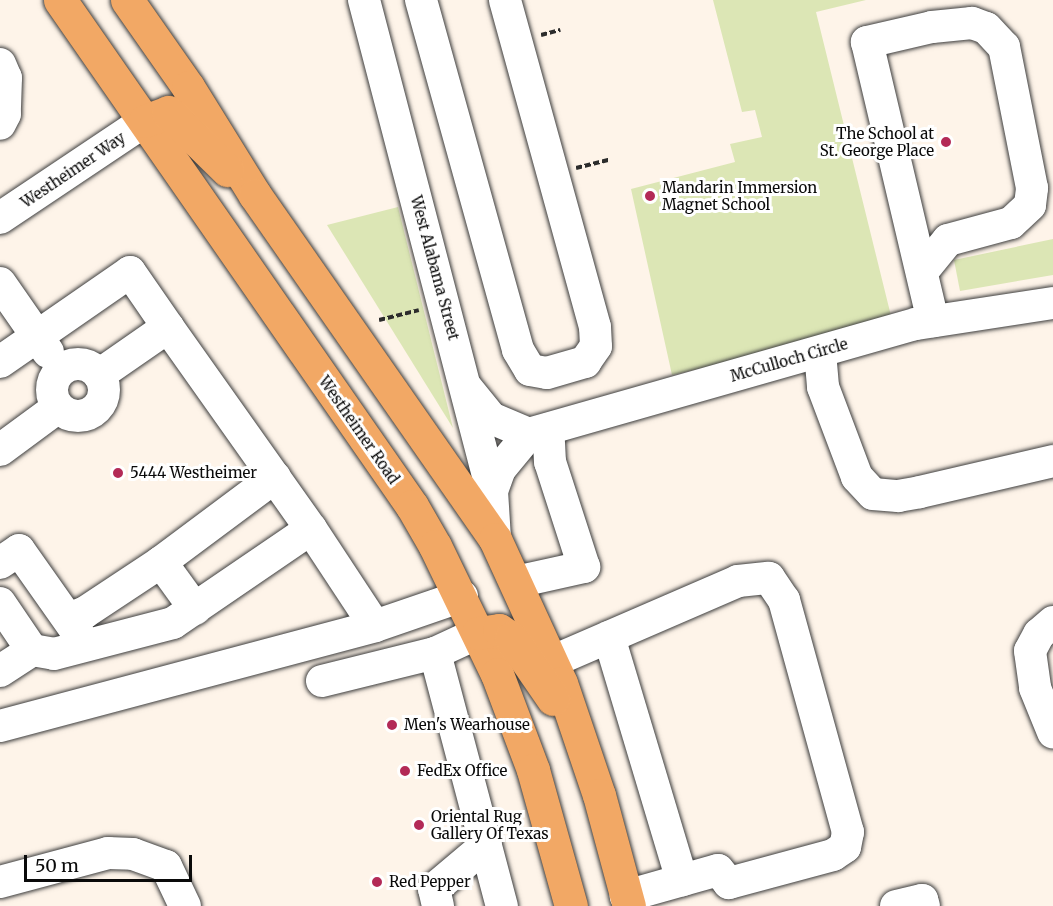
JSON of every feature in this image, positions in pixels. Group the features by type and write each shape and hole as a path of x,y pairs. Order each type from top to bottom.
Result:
{"main road":[{"name":"Westheimer Road","path":"60,0 412,506 462,596 533,770 570,906"},
{"path":"127,0 255,195 495,539 551,662 577,732 627,901"},
{"path":"146,121 168,112 255,195"},
{"path":"478,633 499,630 511,638 577,732"}],"street":[{"name":"West Alabama Street","path":"364,0 492,491 495,539"},
{"path":"421,0 518,350 530,370 547,373 585,362 596,346 594,327 505,0"},
{"path":"922,272 948,240 1011,223 1030,204 1032,188 1004,47 986,27 972,23 932,27 867,42 933,321"},
{"path":"0,64 6,78 4,114 0,124"},
{"name":"Westheimer Way","path":"0,218 146,121"},
{"path":"0,362 130,272 311,529 375,627"},
{"path":"0,283 61,370"},
{"name":"McCulloch Circle","path":"539,432 933,321 1053,303"},
{"path":"99,375 168,327"},
{"path":"820,352 823,387 856,477 873,494 898,496 920,492 1053,461"},
{"path":"85,365 99,375 103,383 102,401 90,414 73,417 57,408 51,392 61,370 85,365"},
{"path":"466,387 491,418 539,432"},
{"path":"0,450 57,408"},
{"path":"492,491 500,469 539,432"},
{"path":"516,582 584,567 539,432"},
{"path":"70,618 84,613 161,562 274,477"},
{"path":"0,671 32,650 54,654 174,623 311,529"},
{"path":"0,563 18,550 70,618 85,646"},
{"path":"161,562 195,609"},
{"path":"551,662 738,581 766,577 780,590 848,832 848,842 842,851 812,861 729,883 718,870 682,880 627,901"},
{"path":"0,726 375,627 462,596"},
{"path":"0,603 32,650"},
{"path":"1053,622 1039,634 1030,651 1035,688 1053,732"},
{"path":"322,681 435,653 478,633"},
{"path":"609,637 682,880"},
{"path":"435,653 502,906"},
{"path":"438,906 434,889 486,845"},
{"path":"10,879 108,853 133,854 166,866 185,906"},
{"path":"897,906 922,900 924,906"}],"path":[{"path":"530,38 560,30"},
{"path":"567,171 609,160"},
{"path":"379,320 428,308"}],"green space":[{"path":"713,0 866,0 816,12 893,324 672,375 631,189 735,162 730,144 762,137 755,110 742,112"},
{"path":"398,207 453,428 327,225"},
{"path":"1053,239 1053,275 960,291 954,260"}],"place":[{"name":"The School at St. George Place","path":"946,142"},
{"name":"Mandarin Immersion Magnet School","path":"650,196"},
{"name":"5444 Westheimer","path":"118,473"},
{"name":"Men's Wearhouse","path":"392,725"},
{"name":"FedEx Office","path":"405,771"},
{"name":"Oriental Rug Gallery Of Texas","path":"419,825"},
{"name":"Red Pepper","path":"377,882"}]}
